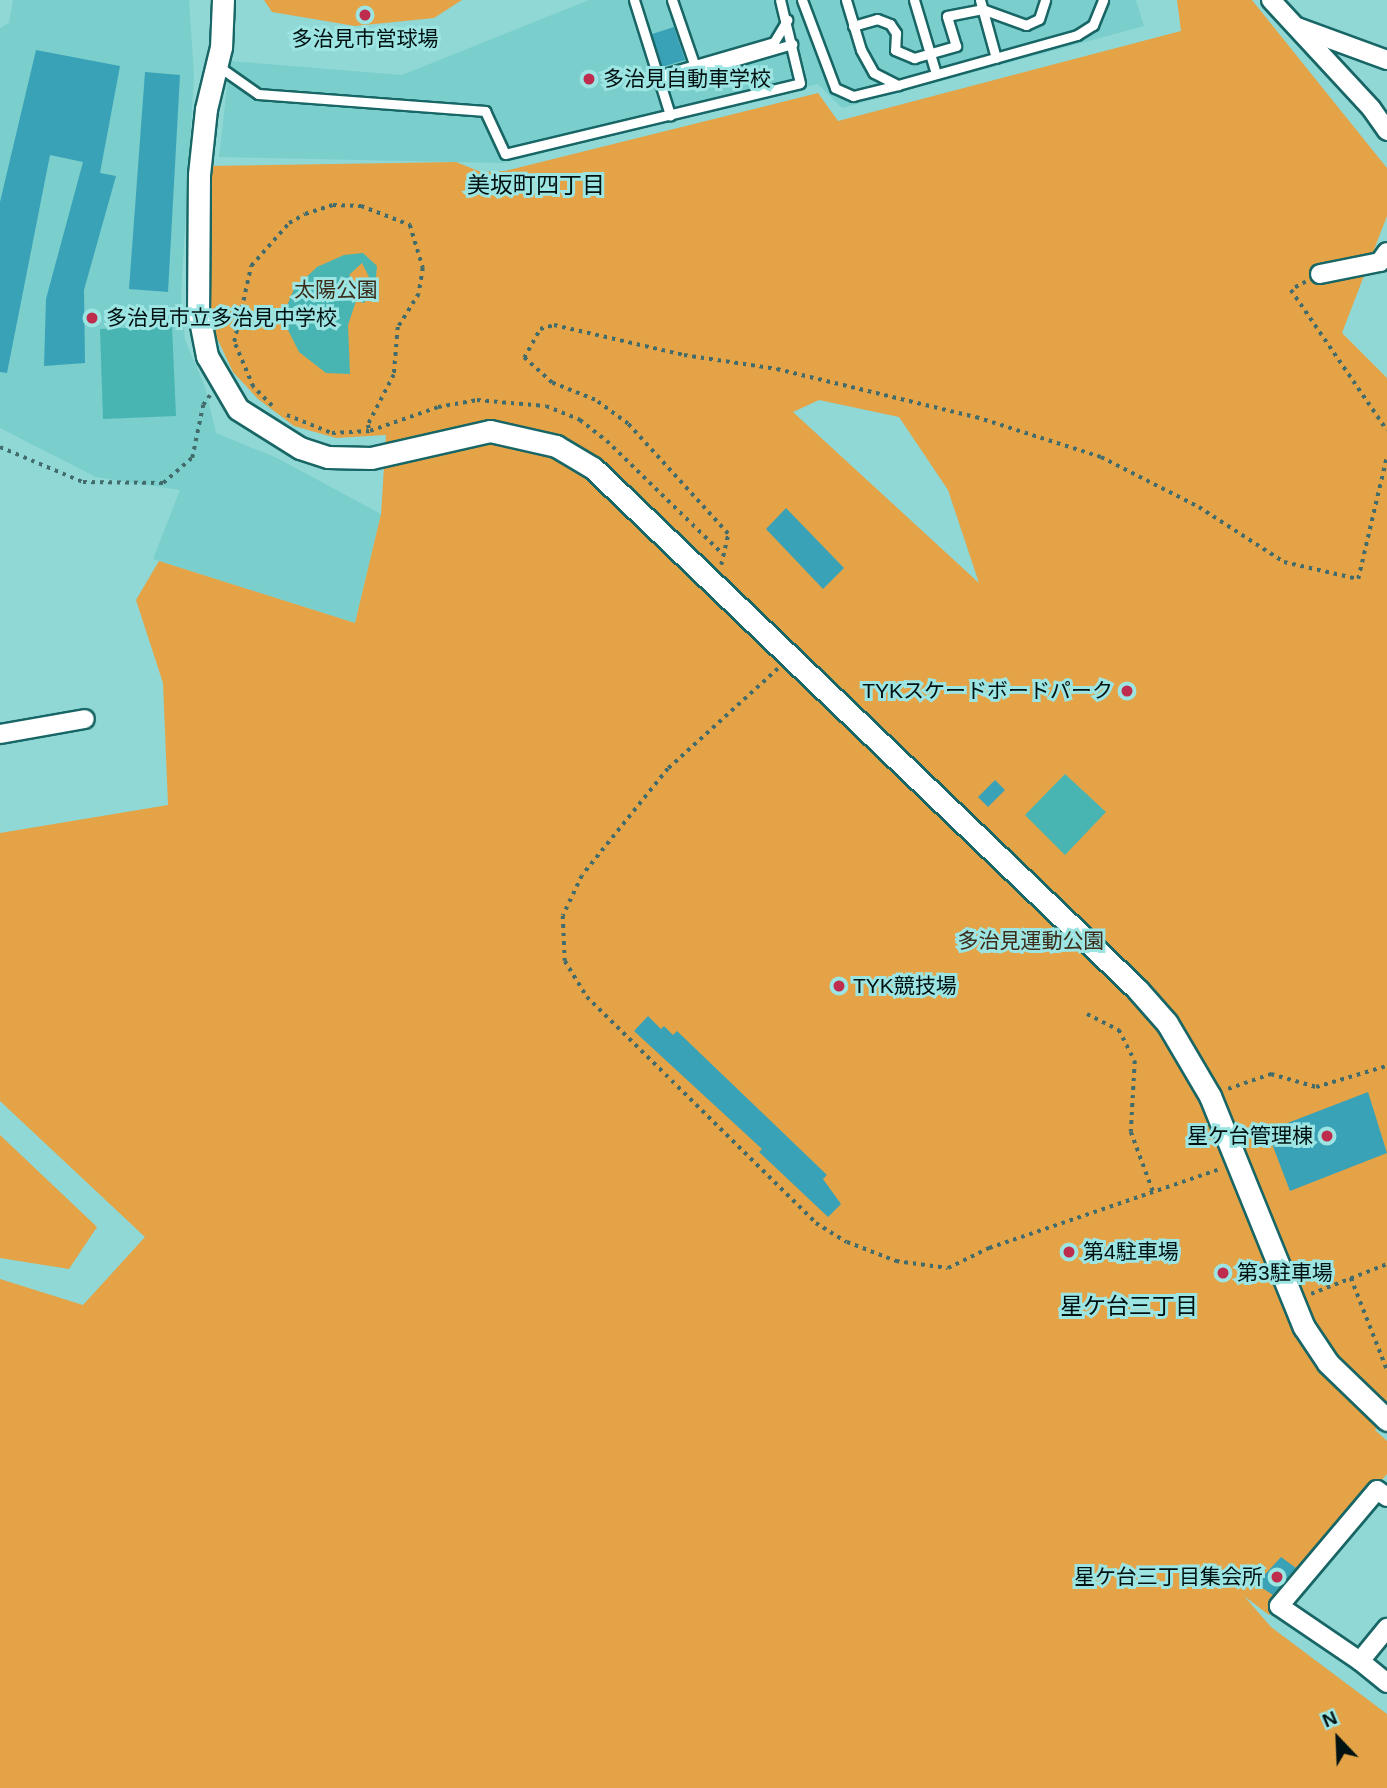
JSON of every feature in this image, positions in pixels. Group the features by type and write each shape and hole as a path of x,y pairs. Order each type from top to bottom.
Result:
{"street":[{"path":"223,0 218,66 206,108 199,174 198,310 207,356 219,383 238,409 269,431 328,457 371,458 491,431 556,446 593,468 1137,989 1191,1057 1210,1096 1293,1301 1328,1363 1387,1420"},
{"path":"1271,0 1371,108 1387,121"},
{"path":"1293,26 1387,60"},
{"path":"1371,108 1387,131"},
{"path":"1320,275 1380,262 1387,252"},
{"path":"0,734 85,719"},
{"path":"1387,1497 1377,1490 1279,1606 1387,1682"},
{"path":"1360,1661 1387,1628"}],"lane":[{"path":"634,0 670,115"},
{"path":"672,0 694,64"},
{"path":"218,66 258,94 485,111 505,154 800,83 793,44 780,0"},
{"path":"803,0 835,88 853,96 1077,36 1093,25 1103,0"},
{"path":"846,0 853,26 874,72 898,85"},
{"path":"914,0 936,74"},
{"path":"853,26 877,19 890,24 896,33 895,50 904,57 930,54 956,46 947,16 981,4 1026,25 1039,19 1045,0"},
{"path":"981,4 996,58"},
{"path":"658,79 694,64 774,43 787,20"},
{"path":"658,79 793,44"}],"path":[{"path":"370,431 368,425 394,375 398,327 419,294 423,268 410,225 380,211 333,205 289,223 251,267 234,342 253,387 276,410 332,433 370,431 438,407 477,400 546,407 580,421 607,441 724,555"},
{"path":"1320,275 1291,290 1387,430"},
{"path":"715,583 728,534 628,424 596,400 551,383 524,358 540,329 554,325 684,355 777,369 976,417 1101,457 1199,507 1284,562 1358,579 1387,455"},
{"path":"0,447 83,482 163,483 192,458 203,405 219,383"},
{"path":"790,658 667,769 582,876 563,916 565,961 587,997 816,1223 847,1242 896,1261 948,1268 989,1248 1237,1163"},
{"path":"1087,1014 1119,1030 1135,1062 1138,1081 1131,1132 1153,1191"},
{"path":"1210,1096 1271,1074 1316,1087 1387,1066"},
{"path":"1293,1301 1387,1264"},
{"path":"1351,1278 1387,1370"}],"shaded area":[{"name":"多治見市立多治見中学校","path":"13,0 189,0 194,75 181,296 185,340 205,387 216,433 277,458 381,514 355,623 153,559 180,490 96,477 0,428 0,28 9,23"},
{"name":"多治見自動車学校","path":"589,0 1136,0 1144,26 842,108 818,84 503,163 219,157 230,61 402,75"},
{"path":"363,253 377,266 376,277 373,285 362,263 349,275 368,297 364,303 356,301 348,325 350,374 326,373 299,352 287,328 286,308 294,289 317,267 344,255"},
{"path":"172,326 176,416 103,419 100,329"},
{"path":"1065,774 1106,812 1065,855 1025,815"}],"green space":[{"name":"多治見市営球場","path":"264,0 462,0 434,18 355,26 272,12"},
{"path":"1177,0 1252,0 1387,168 1387,216 1342,333 1387,378 1387,1415 1375,1430 1387,1441 1387,1474 1269,1615 1244,1596 1271,1627 1387,1714 1387,1788 0,1788 0,1279 83,1305 145,1237 0,1101 0,833 168,805 163,683 136,600 159,561 355,623 381,514 386,435 336,438 294,426 258,399 233,372 207,317 206,166 456,162 481,172 505,171 818,93 838,121 1181,31","holes":["819,400 899,417 948,490 979,583 793,412"]},
{"path":"0,1135 97,1227 69,1269 0,1258"}],"building":[{"path":"674,27 685,60 662,67 652,34"},
{"path":"36,50 120,66 100,173 116,176 84,290 85,363 44,366 46,299 83,162 50,155 7,373 0,372 0,202"},
{"path":"145,72 180,75 168,292 129,289"},
{"path":"786,508 844,568 823,589 766,529"},
{"path":"995,780 1005,790 988,807 978,797"},
{"path":"648,1016 661,1029 664,1026 673,1035 677,1031 827,1175 823,1179 841,1204 828,1217 759,1152 762,1149 634,1031"},
{"name":"星ケ台管理棟","path":"1368,1092 1387,1153 1290,1191 1267,1131"},
{"name":"星ケ台三丁目集会所","path":"1281,1557 1296,1568 1273,1595 1256,1584"}],"place":[{"name":"多治見市営球場","path":"365,15"},
{"name":"多治見自動車学校","path":"589,79"},
{"name":"多治見市立多治見中学校","path":"92,318"},
{"name":"TYKスケードボードパーク","path":"1127,691"},
{"name":"TYK競技場","path":"839,986"},
{"name":"星ケ台管理棟","path":"1327,1136"},
{"name":"第4駐車場","path":"1069,1252"},
{"name":"第3駐車場","path":"1223,1273"},
{"name":"星ケ台三丁目集会所","path":"1277,1577"}],"district":[{"name":"美坂町四丁目","path":"536,185"},
{"name":"星ケ台三丁目","path":"1129,1306"}],"park label":[{"name":"太陽公園","path":"336,290"},
{"name":"多治見運動公園","path":"1031,941"}]}
